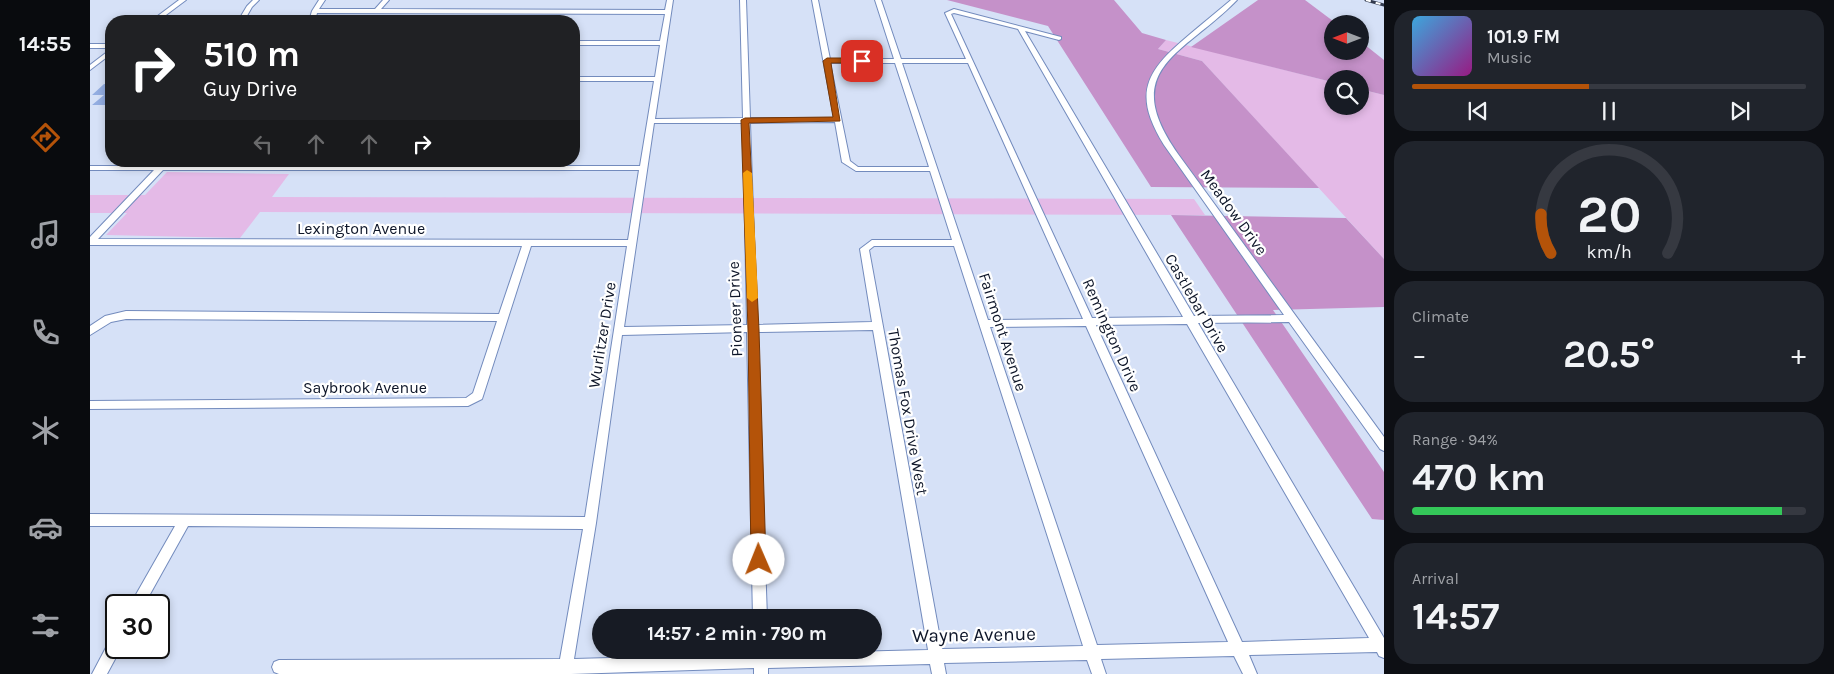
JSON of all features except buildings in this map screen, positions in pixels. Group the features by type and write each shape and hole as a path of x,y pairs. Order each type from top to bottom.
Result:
{"street":[{"path":"162,15 183,0"},
{"path":"245,15 256,0"},
{"path":"314,15 322,0"},
{"path":"377,11 386,0"},
{"name":"Wurlitzer Drive","path":"565,670 590,523 631,244 670,0"},
{"name":"Pioneer Drive","path":"743,0 745,120 754,330 760,609"},
{"path":"815,0 846,162 856,169 933,169"},
{"name":"Fairmont Avenue","path":"878,0 1099,674"},
{"name":"Meadow Drive","path":"1234,0 1169,54 1158,66 1151,86 1151,107 1159,130 1166,142 1384,446"},
{"path":"315,11 669,12"},
{"name":"Remington Drive","path":"1020,28 954,11 948,13 1250,674"},
{"path":"1020,28 1059,38"},
{"name":"Castlebar Drive","path":"1020,28 1189,320 1383,647"},
{"path":"580,43 664,43"},
{"path":"90,46 105,46"},
{"path":"90,68 105,55"},
{"path":"827,61 970,61"},
{"path":"580,79 658,79"},
{"path":"651,121 837,120"},
{"path":"580,165 644,168"},
{"path":"90,168 108,167"},
{"path":"90,242 161,167"},
{"name":"Lexington Avenue","path":"90,242 631,244"},
{"name":"Saybrook Avenue","path":"90,405 468,402 478,396 527,243"},
{"name":"Thomas Fox Drive West","path":"939,674 876,326 864,249 872,243 957,243"},
{"path":"90,331 108,319 126,315 503,318"},
{"path":"985,324 1292,318"},
{"path":"618,331 754,330 876,326"},
{"path":"90,520 590,523"},
{"path":"143,594 185,520"},
{"name":"Wayne Avenue","path":"882,655 1383,647"},
{"path":"99,674 107,659"},
{"name":"Wayne Avenue","path":"279,667 565,670 709,659"},
{"path":"761,659 761,674"}],"shaded area":[{"path":"947,0 1114,0 1142,33 1166,40 1158,49 1202,61 1319,188 1151,187 1048,26"},
{"path":"1258,0 1305,0 1325,15 1324,60 1369,60 1369,48 1384,60 1384,95 1369,91 1369,70 1324,70 1324,80 1191,47"},
{"path":"1166,40 1324,80 1324,115 1369,115 1369,91 1384,95 1384,259 1202,61 1158,49"},
{"path":"167,172 289,174 272,197 1194,199 1205,215 260,212 240,238 106,235 127,213 90,213 90,195 145,195"},
{"path":"1171,215 1346,218 1384,259 1384,307 1273,310 1384,472 1384,520 1372,519"}],"railway":[{"path":"1366,0 1384,5"}],"slow traffic":[{"path":"747,173 752,298"}],"route":[{"path":"759,560 754,330 745,120 837,120 827,61 862,61"}]}
